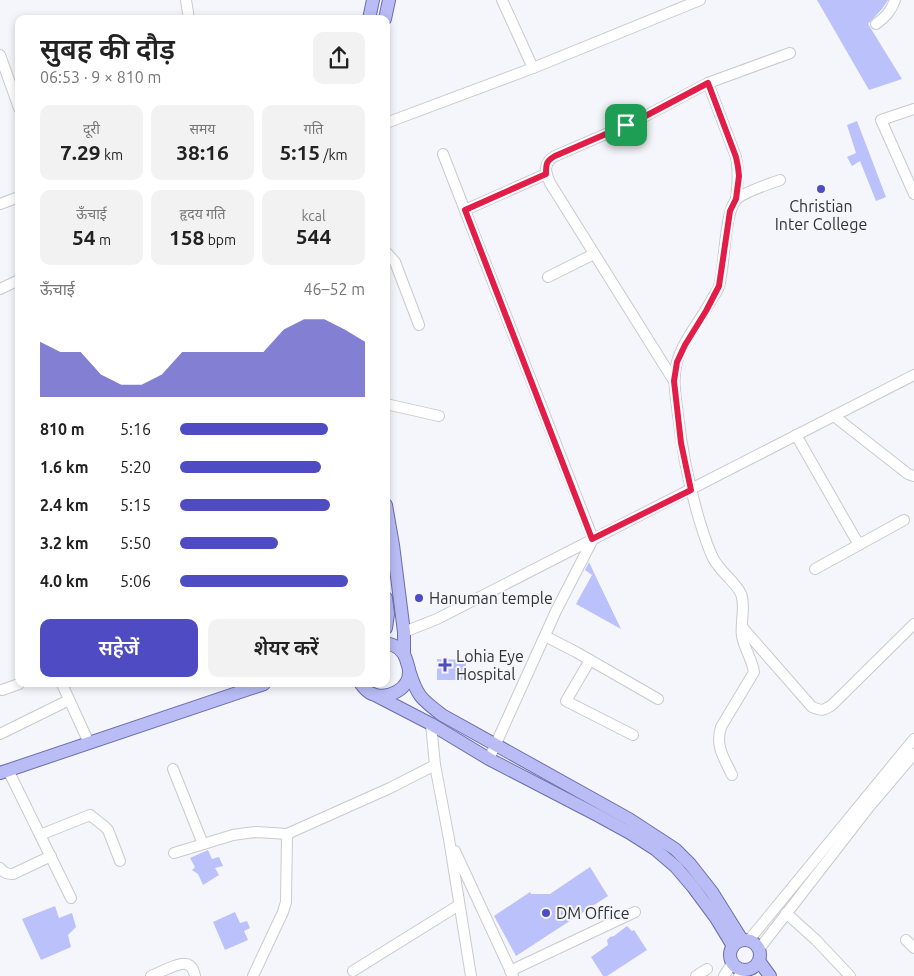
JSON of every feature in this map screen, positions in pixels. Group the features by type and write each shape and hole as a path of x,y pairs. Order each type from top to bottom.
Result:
{"main road":[{"path":"370,15 373,0"},
{"path":"386,15 389,0"},
{"path":"390,528 404,632 404,653 417,692 442,716 629,819 675,850 690,864 712,892 742,942"},
{"path":"390,644 404,653"},
{"path":"364,688 381,696 398,692 404,686 410,670"},
{"path":"4,772 252,687"},
{"path":"364,688 431,724 489,759 599,816 655,848 676,867 716,918 742,942 755,943 751,967"},
{"path":"742,942 731,951 733,962 740,968 751,967 770,976"}],"street":[{"path":"186,0 188,15"},
{"path":"502,0 533,68"},
{"path":"390,122 533,68 700,0"},
{"path":"876,24 891,11 895,0"},
{"path":"674,381 550,183 546,174 546,164 555,156 636,121 708,83 790,53"},
{"path":"1,61 15,98"},
{"path":"708,83 736,157 739,176 736,199 730,211 719,286 685,345 677,362 674,381 681,443 691,490 711,554 722,572 738,588 741,594 743,640 754,672 721,727 718,737 719,747 732,775"},
{"path":"914,109 881,120 914,194"},
{"path":"443,154 592,539 489,759"},
{"path":"465,210 546,174"},
{"path":"736,199 748,192 780,180"},
{"path":"0,204 15,199"},
{"path":"548,277 594,254"},
{"path":"390,256 395,262 419,325"},
{"path":"0,288 15,282"},
{"path":"404,632 437,619 914,375"},
{"path":"390,405 439,416"},
{"path":"834,416 908,474 914,476"},
{"path":"796,435 859,545"},
{"path":"815,569 904,520"},
{"path":"742,627 812,706 819,710 824,710 832,705 914,624"},
{"path":"545,636 658,699"},
{"path":"590,660 566,701 633,735"},
{"path":"2,690 15,685"},
{"path":"63,687 89,743"},
{"path":"0,734 69,700"},
{"path":"431,724 435,764 471,976"},
{"path":"742,942 914,739"},
{"path":"751,967 786,913 869,807 914,754"},
{"path":"174,853 247,832 287,834 390,788 435,764"},
{"path":"173,769 204,844"},
{"path":"4,772 40,835 72,898"},
{"path":"40,835 90,816 108,830 120,861"},
{"path":"253,976 286,902 287,834"},
{"path":"449,839 512,974 635,912"},
{"path":"0,868 7,874 13,874 51,856"},
{"path":"353,971 460,905"},
{"path":"786,913 816,940 850,976"},
{"path":"906,940 914,948"},
{"path":"724,976 733,962"},
{"path":"151,976 181,964 187,964 192,967 195,976"},
{"path":"696,976 707,969"}],"building":[{"path":"817,0 888,0 868,24 902,79 869,90"},
{"path":"857,121 886,197 876,201 860,161 852,166 847,157 856,153 847,125"},
{"path":"589,562 621,629 576,604 592,575 585,570"},
{"path":"437,659 466,660 466,680 437,680"},
{"path":"208,850 212,859 219,857 223,866 215,868 219,875 203,885 198,874 192,870 195,867 190,858"},
{"path":"590,867 608,896 516,956 494,916 530,892 531,894 550,894"},
{"path":"55,906 59,918 72,913 76,927 68,935 71,947 41,960 22,919"},
{"path":"235,912 240,923 247,921 250,928 244,931 248,940 225,950 213,922"},
{"path":"627,926 632,931 634,930 647,950 607,976 603,976 591,957 608,945 607,940 610,937"}],"place":[{"name":"Christian Inter College","path":"821,189"},
{"name":"Hanuman temple","path":"419,598"},
{"name":"Lohia Eye Hospital","path":"445,665"},
{"name":"DM Office","path":"546,913"}],"route":[{"path":"708,83 736,157 739,176 736,199 730,211 719,286 685,345 677,362 674,381 681,443 691,490 592,539 465,210 546,174 546,164 555,156 626,125 708,83"}]}
